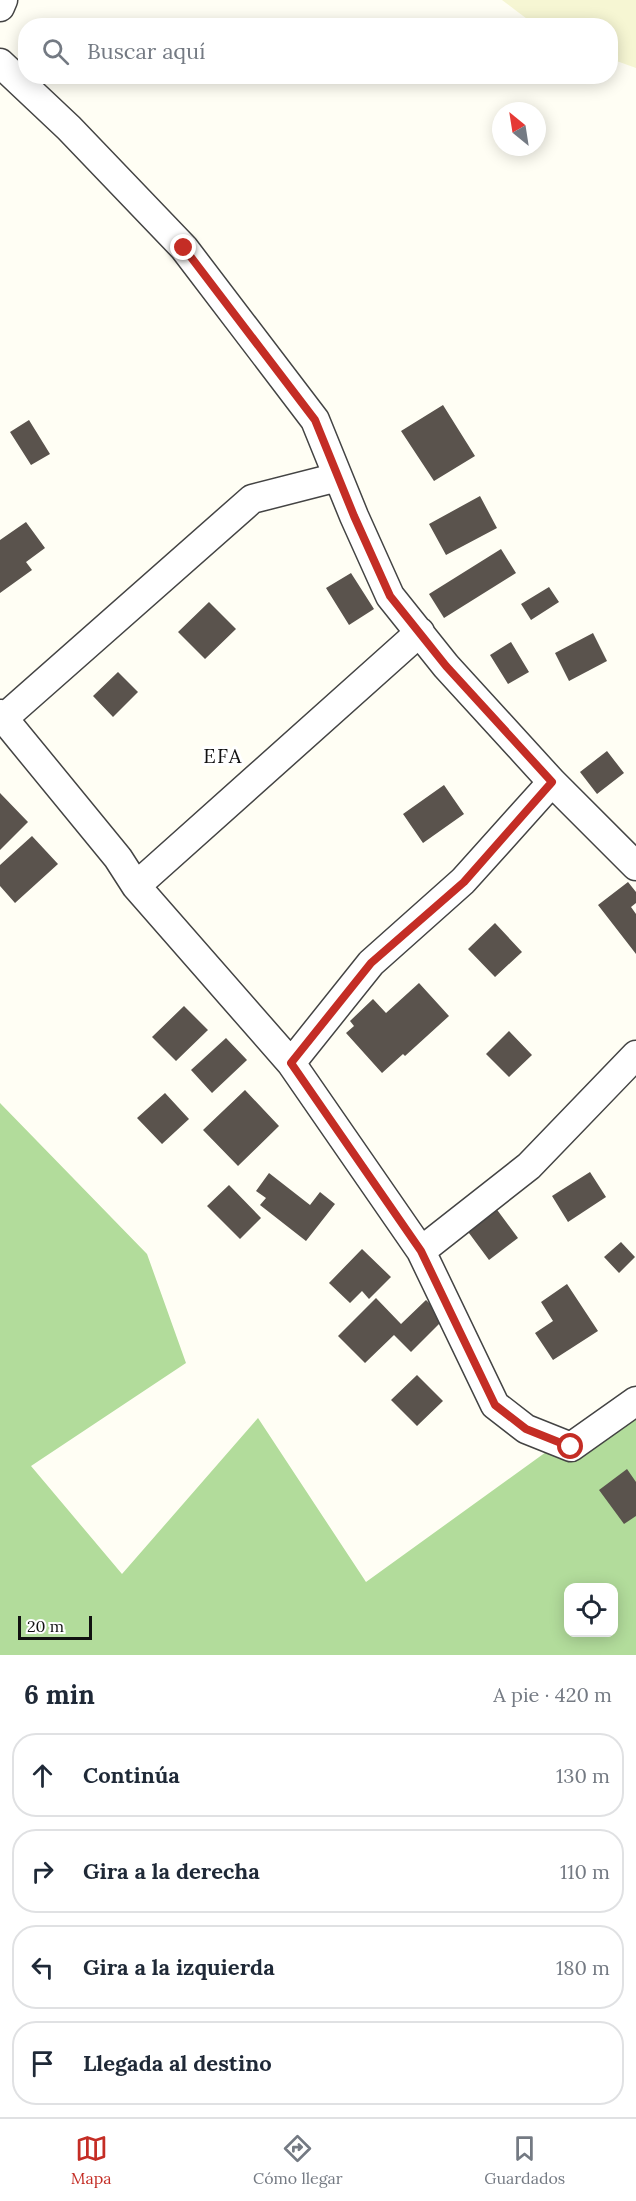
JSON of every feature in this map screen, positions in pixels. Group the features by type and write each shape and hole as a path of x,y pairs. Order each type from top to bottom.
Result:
{"street":[{"path":"0,7 3,0"},
{"path":"0,63 18,80"},
{"path":"22,84 69,128 184,248 315,420 390,596 446,666 552,782 636,866"},
{"path":"338,477 252,499 2,716 118,858 136,886 291,1063 421,1251 495,1405 526,1429 571,1447 636,1401"},
{"path":"136,886 420,632"},
{"path":"291,1063 371,963 464,882 552,782"},
{"path":"421,1251 530,1166 636,1055"}],"green space":[{"path":"502,0 636,0 636,68 618,62 618,18 526,18"},
{"path":"0,1103 147,1254 186,1363 31,1466 122,1574 258,1418 366,1582 636,1387 636,1655 0,1655"}],"building":[{"path":"443,405 475,456 434,481 401,431"},
{"path":"29,420 50,454 31,465 10,432"},
{"path":"480,496 497,528 446,555 429,524"},
{"path":"26,522 45,548 26,562 32,570 0,593 0,540"},
{"path":"501,549 516,573 444,618 429,594"},
{"path":"351,573 374,609 349,625 326,588"},
{"path":"549,587 559,602 531,620 521,604"},
{"path":"209,602 236,629 205,659 178,632"},
{"path":"593,633 607,661 569,681 555,653"},
{"path":"511,642 529,672 508,684 490,655"},
{"path":"118,672 138,692 113,717 93,696"},
{"path":"607,751 624,773 597,794 580,772"},
{"path":"444,785 464,814 423,843 403,814"},
{"path":"0,793 28,822 0,850"},
{"path":"32,836 58,864 15,903 0,886 0,865"},
{"path":"628,882 636,892 636,903 631,907 636,914 636,954 598,905"},
{"path":"495,923 522,952 495,977 468,949"},
{"path":"419,983 449,1016 405,1056 403,1054 382,1073 346,1033 354,1026 350,1021 373,999 386,1013"},
{"path":"184,1006 208,1030 176,1061 152,1037"},
{"path":"509,1031 532,1055 509,1077 486,1054"},
{"path":"226,1038 247,1060 212,1093 191,1070"},
{"path":"245,1090 279,1126 238,1166 203,1130"},
{"path":"165,1093 189,1119 162,1144 137,1118"},
{"path":"590,1172 606,1197 568,1222 552,1196"},
{"path":"269,1173 310,1205 320,1192 335,1204 306,1241 260,1205 266,1198 256,1191"},
{"path":"229,1185 261,1218 240,1239 207,1206"},
{"path":"495,1207 518,1238 489,1260 466,1229"},
{"path":"621,1242 635,1257 619,1273 604,1257"},
{"path":"362,1249 391,1277 369,1299 362,1291 350,1303 329,1283"},
{"path":"567,1284 598,1331 553,1360 535,1333 553,1321 541,1302"},
{"path":"376,1298 401,1324 426,1300 445,1318 411,1352 394,1335 365,1363 338,1336"},
{"path":"417,1375 443,1401 417,1426 391,1400"},
{"path":"627,1469 636,1482 636,1516 624,1524 599,1490"}],"district":[{"name":"EFA","path":"223,755"}],"route":[{"path":"184,248 315,420 390,596 446,666 552,782 464,882 371,963 291,1063 421,1251 495,1405 526,1429 571,1447"}]}
